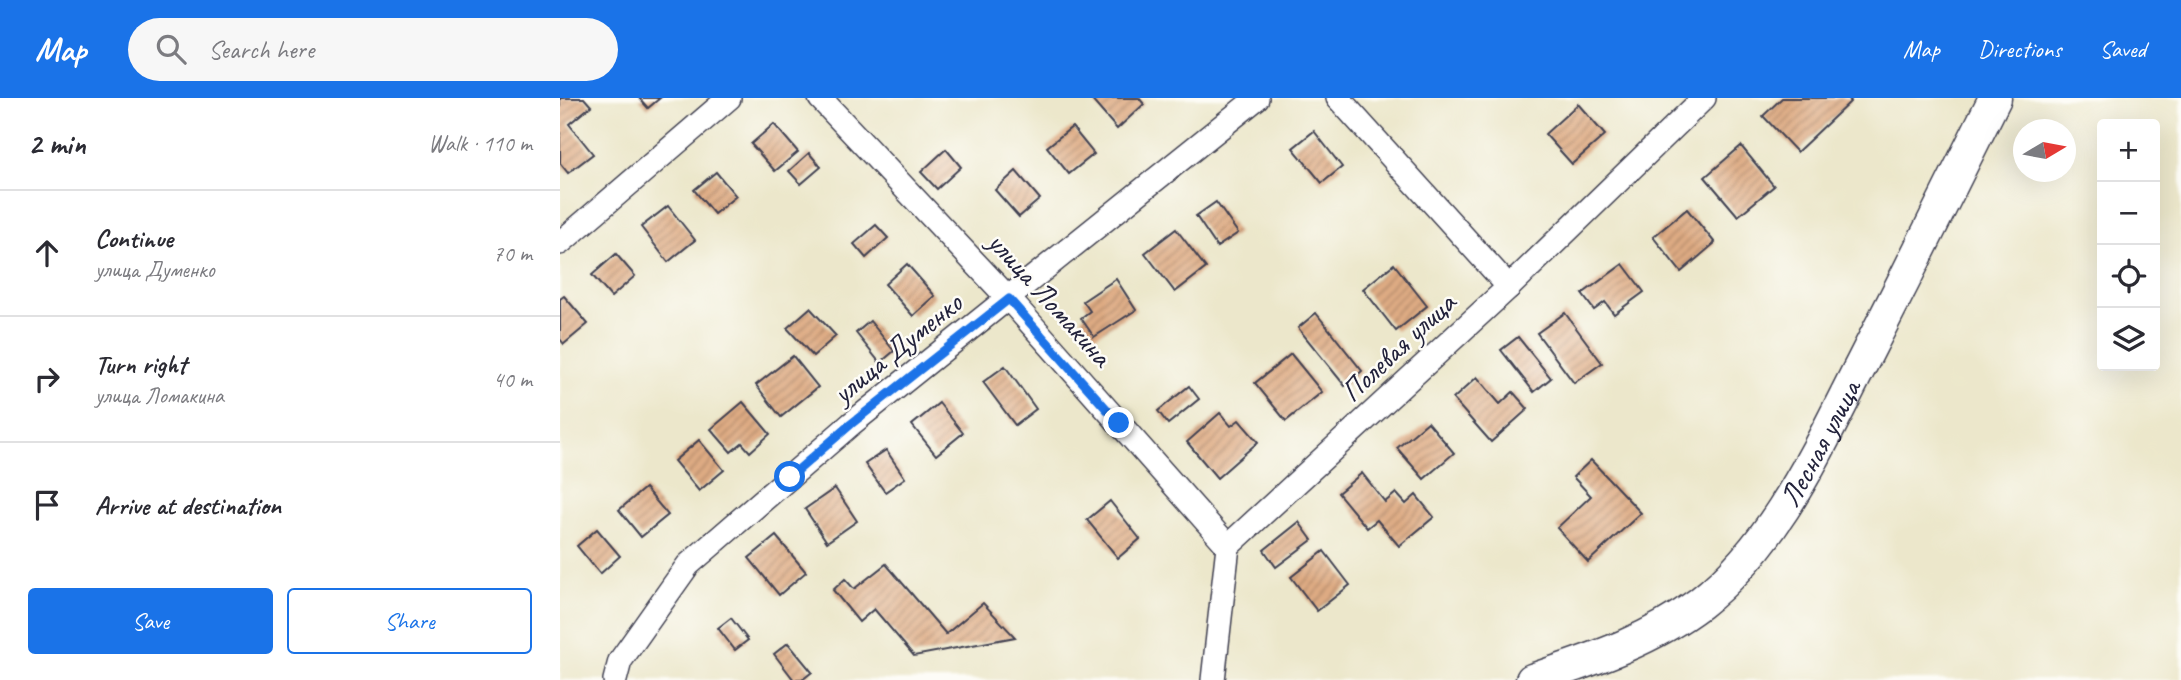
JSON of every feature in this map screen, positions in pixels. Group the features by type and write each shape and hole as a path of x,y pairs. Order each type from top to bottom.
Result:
{"street":[{"path":"560,243 729,98"},
{"name":"улица Ломакина","path":"820,98 1009,299 1228,546"},
{"name":"улица Думенко","path":"615,680 620,661 688,565 851,424 1257,98"},
{"path":"1338,98 1509,287"},
{"name":"Полевая улица","path":"1228,546 1509,287 1704,98"},
{"name":"Лесная улица","path":"1532,680 1609,654 1644,638 1679,617 1701,602 1725,579 1773,524 1816,452 1995,98"},
{"path":"1213,680 1228,546"}],"building":[{"path":"560,98 584,98 591,106 569,124 593,154 568,173 560,163"},
{"path":"639,98 660,98 648,108"},
{"path":"1090,98 1139,98 1144,104 1117,129"},
{"path":"1782,98 1848,98 1851,101 1797,152 1763,116"},
{"path":"1578,104 1605,135 1572,164 1545,134"},
{"path":"774,124 798,152 775,171 751,144"},
{"path":"1072,127 1094,154 1069,174 1047,147"},
{"path":"1314,131 1342,167 1322,183 1293,148"},
{"path":"1741,146 1774,186 1738,216 1705,177"},
{"path":"946,149 961,167 937,189 921,172"},
{"path":"809,153 821,167 801,184 789,171"},
{"path":"1016,171 1040,199 1019,217 995,190"},
{"path":"716,172 736,196 714,214 694,190"},
{"path":"1216,202 1238,233 1217,247 1196,216"},
{"path":"668,206 695,240 668,262 641,227"},
{"path":"1687,209 1715,243 1681,272 1653,237"},
{"path":"876,225 888,238 866,258 854,244"},
{"path":"1176,229 1206,268 1175,292 1145,253"},
{"path":"616,254 635,276 611,297 592,275"},
{"path":"907,264 935,296 913,316 885,284"},
{"path":"1394,264 1427,306 1396,331 1363,289"},
{"path":"1623,264 1644,292 1614,314 1605,302 1594,310 1582,294"},
{"path":"1116,279 1136,310 1094,337 1081,318 1090,311 1083,301"},
{"path":"564,296 588,324 564,344 560,339 560,299"},
{"path":"810,308 836,336 813,356 787,328"},
{"path":"1316,313 1362,371 1345,386 1298,328"},
{"path":"1565,313 1602,363 1574,383 1537,333"},
{"path":"870,321 894,351 880,363 856,333"},
{"path":"1518,337 1551,378 1534,392 1501,350"},
{"path":"1291,354 1322,392 1286,421 1255,383"},
{"path":"793,356 818,387 781,417 756,385"},
{"path":"1005,366 1036,409 1015,425 983,382"},
{"path":"1477,377 1500,404 1513,392 1528,409 1491,442 1453,399"},
{"path":"1189,386 1199,399 1168,424 1158,411"},
{"path":"743,402 770,434 750,452 742,443 731,452 711,429"},
{"path":"939,403 963,433 936,455 912,425"},
{"path":"1220,413 1231,426 1239,420 1258,442 1217,478 1187,442"},
{"path":"1428,422 1454,453 1424,479 1397,448"},
{"path":"699,440 724,470 699,491 674,461"},
{"path":"886,450 905,478 885,492 865,464"},
{"path":"1591,460 1641,513 1588,562 1557,528 1591,496 1573,477"},
{"path":"1362,473 1385,502 1396,493 1406,504 1416,495 1434,517 1399,546 1377,520 1367,528 1338,493"},
{"path":"645,488 668,515 641,537 619,510"},
{"path":"835,488 857,521 827,542 805,509"},
{"path":"1110,501 1140,539 1118,558 1087,520"},
{"path":"1299,522 1312,540 1276,567 1264,550"},
{"path":"597,529 620,556 600,574 577,546"},
{"path":"776,536 806,572 779,595 749,558"},
{"path":"1324,551 1350,585 1317,611 1291,577"},
{"path":"886,564 946,634 983,603 1015,637 914,656 874,609 859,622 833,590 845,579 854,589"},
{"path":"731,618 748,640 735,650 718,628"},
{"path":"788,643 812,672 802,680 794,680 774,654"}],"route":[{"path":"790,477 851,424 1009,299 1119,423"}]}
